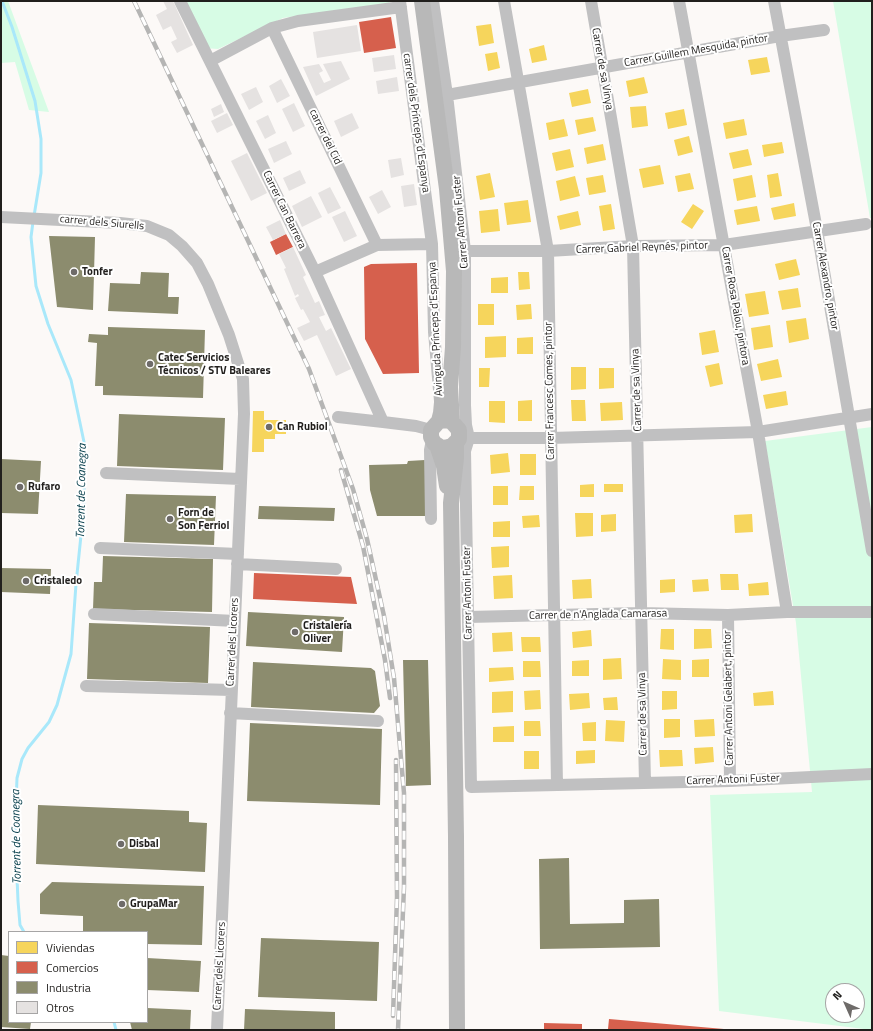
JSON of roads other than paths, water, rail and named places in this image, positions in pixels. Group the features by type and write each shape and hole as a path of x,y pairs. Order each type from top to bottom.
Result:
{"main road":[{"path":"422,1 447,189 454,271 453,347 444,387 439,429 450,503"},
{"path":"439,429 457,427 462,440 456,458 450,503 456,837 457,1030"}],"street":[{"name":"Carrer Can Barrera","path":"180,1 315,272 383,422"},
{"name":"Carrer Antoni Fuster","path":"433,1 447,95 465,251 466,425 462,440 465,451 471,787 730,781 872,774"},
{"name":"Carrer Francesc Comes, pintor","path":"504,1 548,251 557,785"},
{"name":"Carrer de sa Vinya","path":"591,1 633,246 645,783"},
{"name":"Carrer Rosa Palou, pintora","path":"679,1 758,432 787,612"},
{"name":"Carrer Alexandro, pintor","path":"774,1 817,230 872,551"},
{"path":"210,61 272,28 298,21 400,4"},
{"name":"carrer dels Prínceps d'Espanya","path":"400,4 432,244"},
{"name":"carrer del Cid","path":"272,28 377,245"},
{"name":"Carrer Guillem Mesquida, pintor","path":"447,95 780,36 824,30"},
{"name":"carrer dels Siurells","path":"1,217 120,222 146,226 169,235 182,246 197,264"},
{"name":"Carrer Gabriel Reynés, pintor","path":"465,251 548,251 633,246 724,245 817,230 866,224"},
{"path":"315,272 377,245 432,244"},
{"name":"Avinguda Prínceps d'Espanya","path":"431,519 430,450 439,429 434,332 432,244"},
{"name":"Carrer dels Licorers","path":"197,264 208,284 229,335 243,379 244,414 217,1030"},
{"path":"462,440 758,432 872,414"},
{"path":"338,417 439,429"},
{"path":"106,473 240,479"},
{"path":"100,548 238,559 336,569"},
{"name":"Carrer de n'Anglada Camarasa","path":"468,617 641,613 728,614 872,612"},
{"path":"94,614 235,621"},
{"name":"Carrer Antoni Gelabert, pintor","path":"728,614 730,781"},
{"path":"86,686 231,690"},
{"path":"230,713 378,721"}],"waterway":[{"name":"Torrent de Coanegra","path":"2,1 12,27 35,101 41,139 41,173 34,216"},
{"name":"Torrent de Coanegra","path":"23,931 20,925 15,830 17,778 22,759 28,748 49,722 57,705 71,654 84,506 84,442 71,380 48,324 36,286 31,237 33,222"},
{"name":"Torrent de Coanegra","path":"114,1023 116,1030"}],"railway":[{"path":"134,1 309,369 353,489 367,539 384,616 394,678 404,793 404,887 398,1030"},
{"path":"341,470 363,546 385,660 390,698"},
{"path":"393,1016 397,897 396,760"}],"place":[{"name":"Tonfer","path":"74,272"},
{"name":"Catec Servicios Técnicos / STV Baleares","path":"150,364"},
{"name":"Can Rubiol","path":"269,427"},
{"name":"Rufaro","path":"20,487"},
{"name":"Forn de Son Ferriol","path":"170,519"},
{"name":"Cristaledo","path":"26,581"},
{"name":"Cristalería Oliver","path":"295,632"},
{"name":"Disbal","path":"121,844"},
{"name":"GrupaMar","path":"122,904"}]}
